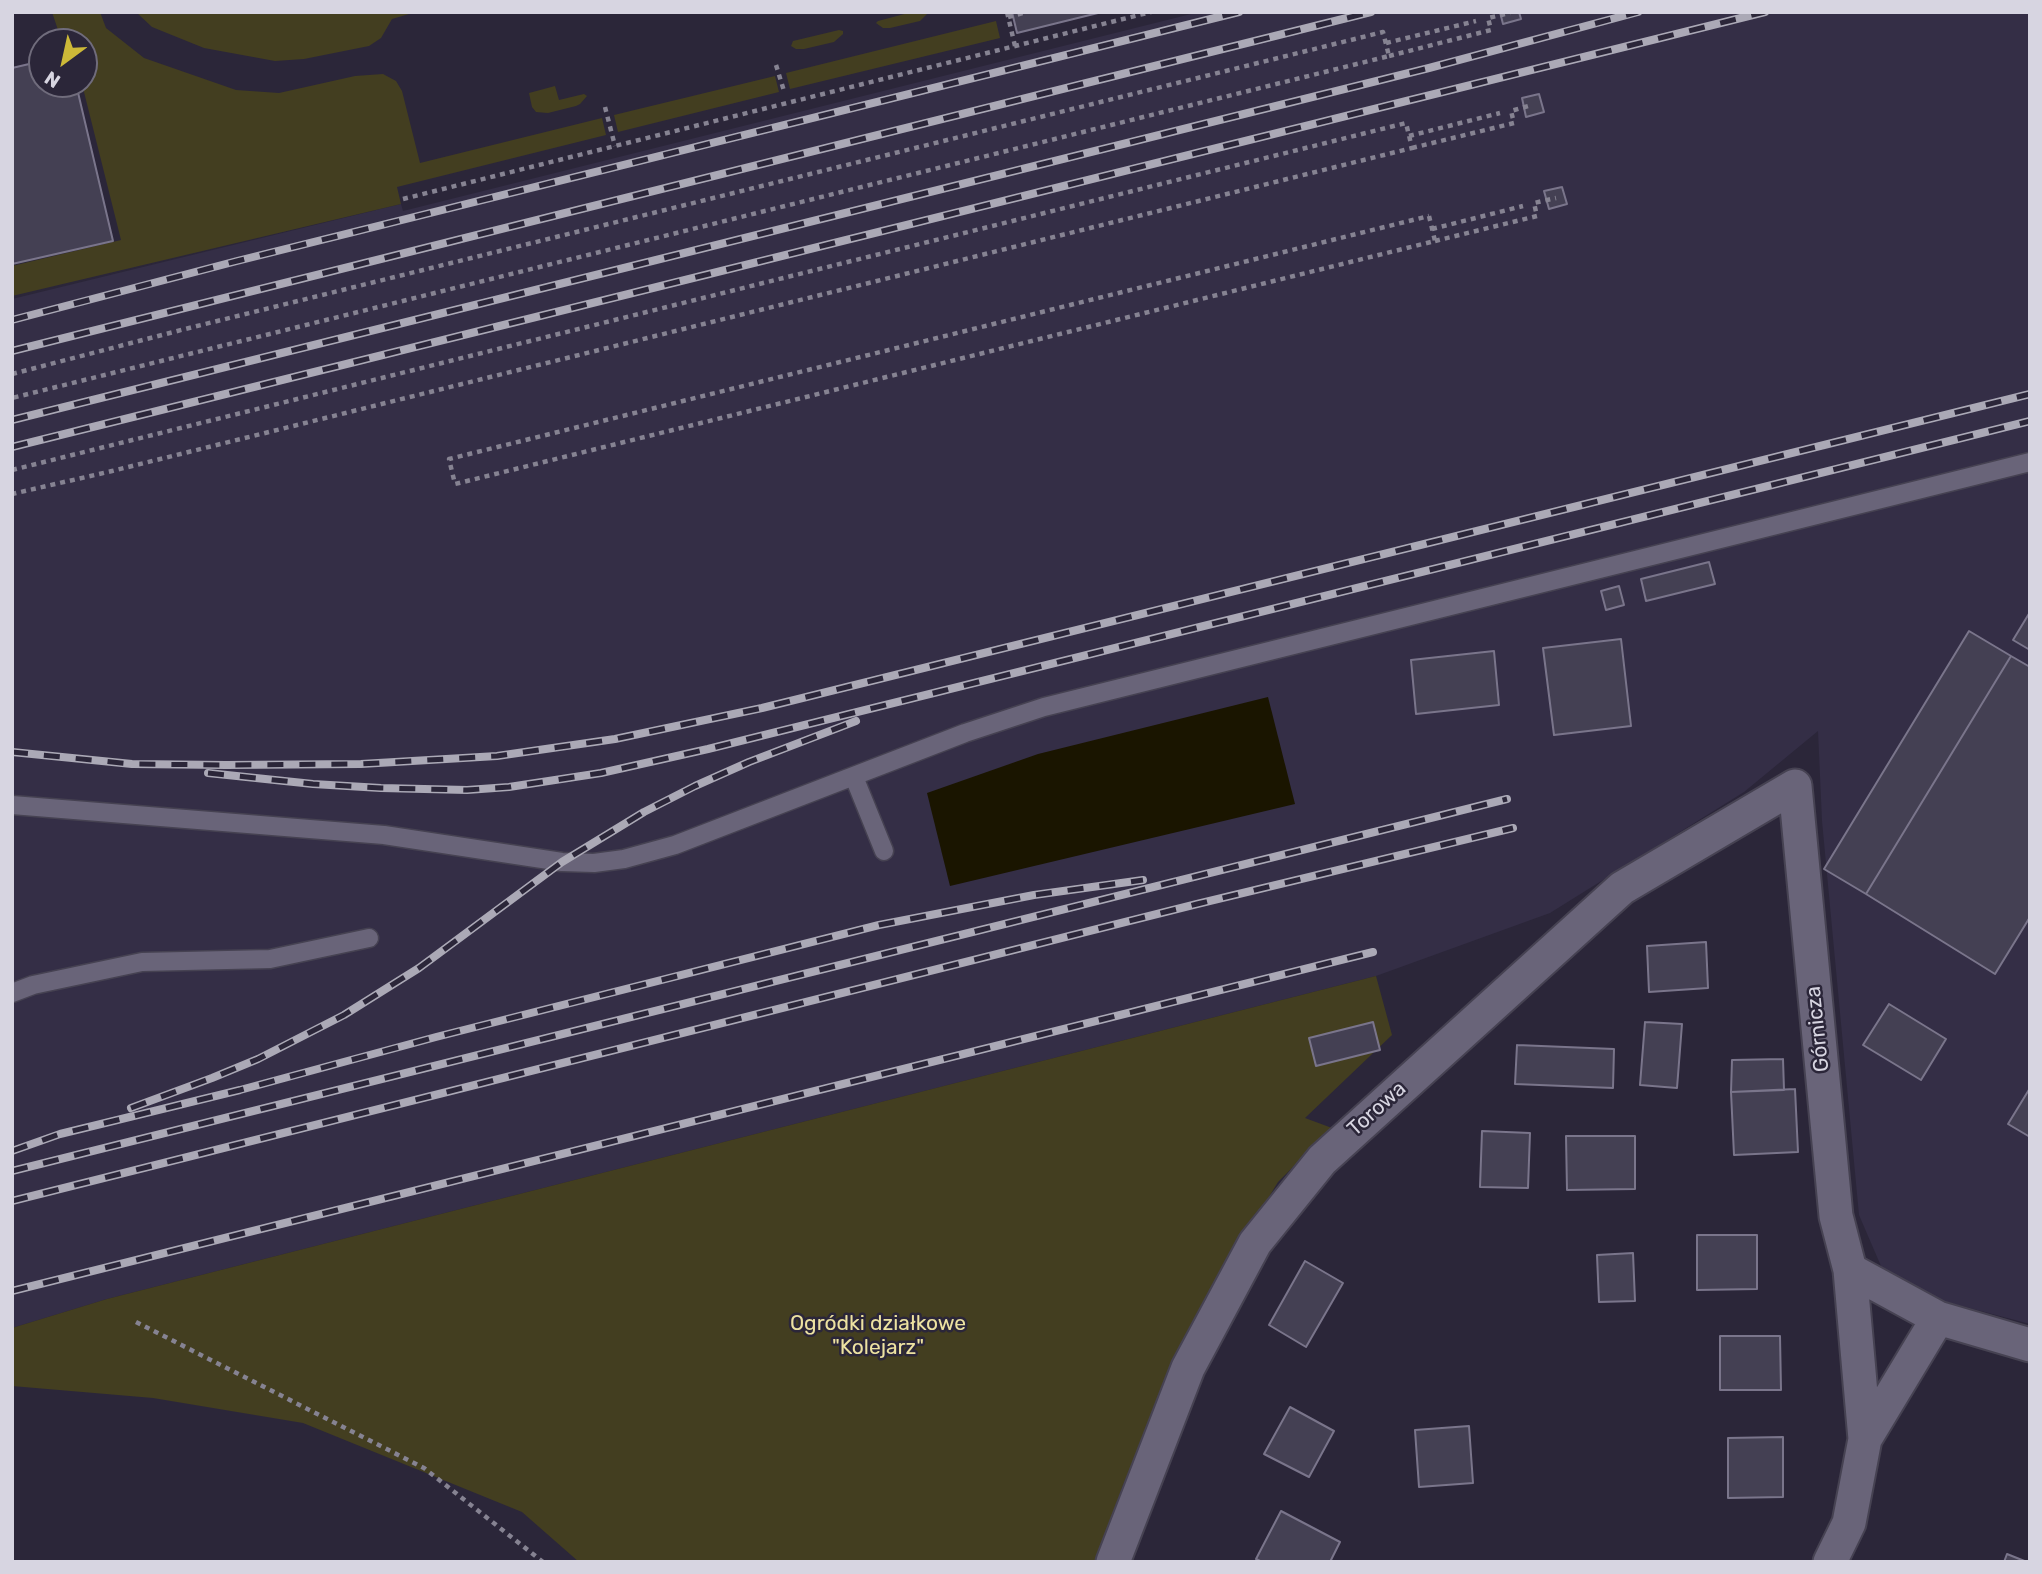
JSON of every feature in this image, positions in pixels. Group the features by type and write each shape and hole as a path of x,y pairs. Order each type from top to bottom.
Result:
{"street":[{"name":"Górnicza","path":"1795,786 1836,1216 1850,1270 1864,1439 1849,1523 1829,1562"},
{"name":"Torowa","path":"1113,1562 1194,1356 1255,1242 1322,1160 1622,888 1795,786"},
{"path":"1850,1270 1938,1318 2030,1345"},
{"name":"Górnicza","path":"1864,1439 1938,1318"}],"lane":[{"path":"12,805 384,835 539,860 594,863 637,857 676,845 965,733 1086,695 2030,462"},
{"path":"854,777 884,851"},
{"path":"12,993 33,985 142,962 270,959 369,938"}],"path":[{"path":"1015,46 1007,14 1027,12"},
{"path":"403,198 1151,12"},
{"path":"12,397 1389,56 1490,30 1488,18 1510,13"},
{"path":"1386,44 1476,21"},
{"path":"12,374 1383,32 1389,56"},
{"path":"776,65 784,91"},
{"path":"12,494 1514,123 1511,111 1532,105"},
{"path":"605,107 615,146"},
{"path":"1409,136 1500,113"},
{"path":"12,470 1406,124 1412,148"},
{"path":"1435,241 1429,216 449,460 455,484 1537,216 1534,203 1556,198"},
{"path":"1432,229 1522,206"},
{"path":"136,1322 424,1468 543,1562"}],"shaded area":[{"path":"1199,12 2030,12 2030,1324 1890,1287 1859,1215 1822,821 1818,731 1744,792 1550,913 1376,976 107,1299 12,1328 12,299 401,204 403,211"},
{"path":"1268,697 1295,804 950,886 927,793 1038,754"}],"green space":[{"path":"52,12 100,12 106,28 144,58 236,90 279,93 355,76 383,74 396,81 402,91 420,163 602,118 606,135 397,187 401,204 12,296 12,266 121,240 86,98 98,98 98,28 57,28"},
{"path":"136,12 416,12 392,19 381,38 369,46 304,59 275,61 204,48 152,27"},
{"path":"912,12 929,12 920,21 890,28 883,28 876,23 878,21"},
{"path":"996,21 1000,38 790,89 786,73"},
{"path":"843,31 843,34 834,42 804,49 791,46 793,41"},
{"path":"775,76 779,92 618,132 614,115"},
{"path":"555,86 559,100 584,94 587,96 576,106 548,113 536,112 529,93"},
{"name":"Ogródki działkowe \"Kolejarz\"","path":"1376,976 1392,1035 1305,1118 1332,1128 1278,1182 1212,1291 1123,1485 1095,1562 579,1562 522,1512 303,1423 153,1398 12,1386 12,1328 107,1299"}],"building":[{"path":"1012,12 1102,12 1017,33"},
{"path":"1500,12 1519,12 1521,19 1503,24"},
{"path":"28,64 28,98 79,98 113,241 12,264 12,68"},
{"path":"1539,94 1544,112 1526,117 1522,98"},
{"path":"1562,187 1567,204 1549,209 1544,191"},
{"path":"1709,562 1715,584 1646,601 1641,579"},
{"path":"1619,586 1624,605 1606,610 1601,591"},
{"path":"2030,612 2030,650 2013,640"},
{"path":"1969,631 2011,656 1866,894 1824,869"},
{"path":"1621,639 1631,726 1554,735 1543,648"},
{"path":"1494,651 1499,705 1416,714 1411,660"},
{"path":"2011,656 2030,667 2030,917 1995,974 1866,894"},
{"path":"1706,942 1708,988 1649,992 1647,946"},
{"path":"1889,1004 1946,1039 1921,1080 1863,1045"},
{"path":"1373,1022 1380,1050 1316,1066 1309,1038"},
{"path":"1645,1022 1682,1024 1677,1088 1640,1085"},
{"path":"1517,1045 1614,1049 1613,1088 1515,1084"},
{"path":"1783,1059 1784,1090 1731,1092 1732,1060"},
{"path":"2030,1088 2030,1137 2008,1124"},
{"path":"1795,1089 1798,1152 1734,1155 1731,1092"},
{"path":"1482,1131 1530,1133 1528,1188 1480,1187"},
{"path":"1566,1136 1635,1136 1635,1189 1567,1190"},
{"path":"1697,1235 1757,1235 1757,1289 1697,1290"},
{"path":"1633,1253 1635,1301 1599,1302 1597,1255"},
{"path":"1305,1261 1343,1283 1306,1347 1269,1325"},
{"path":"1720,1336 1780,1336 1781,1390 1720,1390"},
{"path":"1290,1407 1334,1431 1309,1477 1264,1454"},
{"path":"1469,1426 1473,1483 1419,1487 1415,1430"},
{"path":"1783,1437 1783,1497 1728,1498 1728,1438"},
{"path":"1281,1511 1340,1542 1330,1562 1262,1562 1256,1559"},
{"path":"2007,1554 2027,1562 2004,1562"}],"railway":[{"path":"12,320 237,261 1239,12"},
{"path":"12,351 1371,12"},
{"path":"12,420 1429,68 1638,12"},
{"path":"12,447 1765,12"},
{"path":"12,752 132,764 361,764 497,756 615,739 762,708 2030,394"},
{"path":"208,773 313,784 467,790 509,787 601,773 708,749 2030,421"},
{"path":"131,1108 258,1059 344,1015 419,968 562,862 644,812 749,762 856,721"},
{"path":"12,1171 1507,799"},
{"path":"12,1201 1197,904 1513,828"},
{"path":"12,1151 60,1134 879,925 1034,895 1143,880"},
{"path":"12,1291 1373,952"}]}
